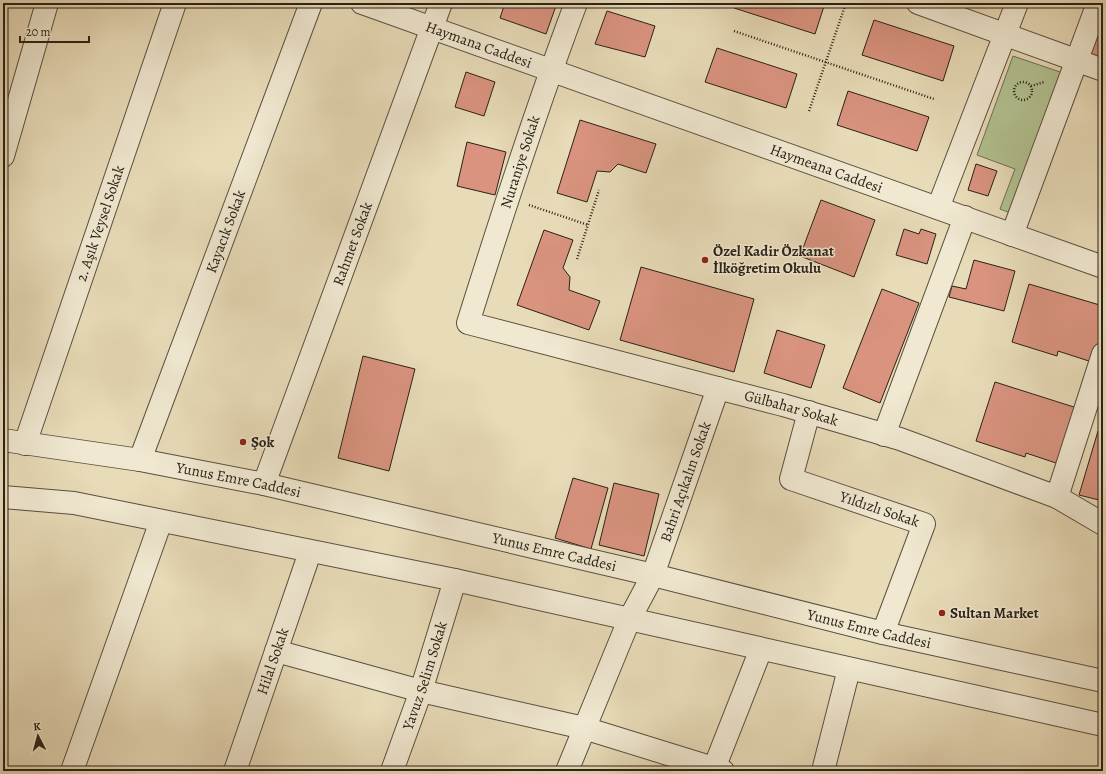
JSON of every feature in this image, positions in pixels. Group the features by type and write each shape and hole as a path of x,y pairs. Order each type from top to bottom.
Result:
{"street":[{"path":"3,156 47,3"},
{"name":"2. Aşık Veysel Sokak","path":"25,444 175,3"},
{"name":"Kayacık Sokak","path":"140,460 311,3"},
{"name":"Haymana Caddesi","path":"362,3 550,71"},
{"name":"Rahmet Sokak","path":"264,484 441,3"},
{"name":"Nuraniye Sokak","path":"468,323 550,71 576,3"},
{"path":"918,3 1103,70"},
{"path":"938,208 1017,3"},
{"path":"1012,235 1098,3"},
{"name":"Haymeana Caddesi","path":"550,71 1103,267"},
{"path":"884,435 965,218"},
{"name":"Gülbahar Sokak","path":"468,323 809,412 884,435 1057,497 1103,524"},
{"path":"1057,497 1103,354"},
{"name":"Bahri Açıkalın Sokak","path":"566,771 629,620 653,575 718,388"},
{"name":"Yıldızlı Sokak","path":"809,412 791,479 924,524 883,633"},
{"name":"Yunus Emre Caddesi","path":"3,440 140,460 264,484 653,575 883,633 1103,681"},
{"path":"3,497 74,503 310,552 455,580 1103,725"},
{"path":"72,771 161,521"},
{"name":"Hilal Sokak","path":"235,771 310,552"},
{"name":"Yavuz Selim Sokak","path":"392,771 421,691 455,580"},
{"path":"276,651 421,691 584,728 717,770 761,649"},
{"path":"823,771 850,669"}],"path":[{"path":"809,111 846,3"},
{"path":"734,30 934,98"},
{"path":"1023,82 1031,86 1032,91 1028,99 1022,100 1016,97 1014,92 1016,86 1023,82"},
{"path":"577,259 599,190"},
{"path":"508,198 588,225"}],"green space":[{"path":"1013,56 1063,73 1013,214 1000,209 1015,169 977,155"}],"building":[{"path":"505,3 557,3 546,34 500,18"},
{"path":"736,3 825,3 815,34 734,8"},
{"path":"1103,6 1103,63 1085,56"},
{"path":"607,11 655,26 645,57 595,44"},
{"path":"874,20 954,46 943,81 862,55"},
{"path":"717,48 797,74 786,108 705,82"},
{"path":"466,72 495,82 484,116 455,107"},
{"path":"848,91 929,117 917,151 837,125"},
{"path":"580,120 656,144 646,173 618,164 610,172 597,171 587,202 557,193"},
{"path":"467,142 506,152 495,195 457,186"},
{"path":"976,164 997,171 988,196 968,190"},
{"path":"821,200 875,220 854,277 800,256"},
{"path":"904,229 919,234 921,229 936,234 927,264 896,255"},
{"path":"544,230 573,240 563,268 570,277 569,290 600,301 589,330 517,305"},
{"path":"974,260 1015,271 1004,311 949,297 952,286 966,289"},
{"name":"Özel Kadir Özkanat İlköğretim Okulu","path":"641,267 754,299 734,372 620,340"},
{"path":"1029,284 1103,306 1103,335 1095,363 1058,351 1057,356 1012,342"},
{"path":"882,289 919,303 880,403 843,388"},
{"path":"777,330 825,345 811,388 764,373"},
{"path":"363,356 415,369 389,471 338,458"},
{"path":"995,382 1077,408 1059,464 1026,453 1025,457 976,441"},
{"path":"1098,431 1103,433 1103,501 1079,495"},
{"path":"573,478 608,488 591,549 555,538"},
{"path":"614,483 659,494 644,556 599,545"}],"place":[{"name":"Özel Kadir Özkanat İlköğretim Okulu","path":"705,260"},
{"name":"Şok","path":"243,442"},
{"name":"Sultan Market","path":"942,613"}]}
